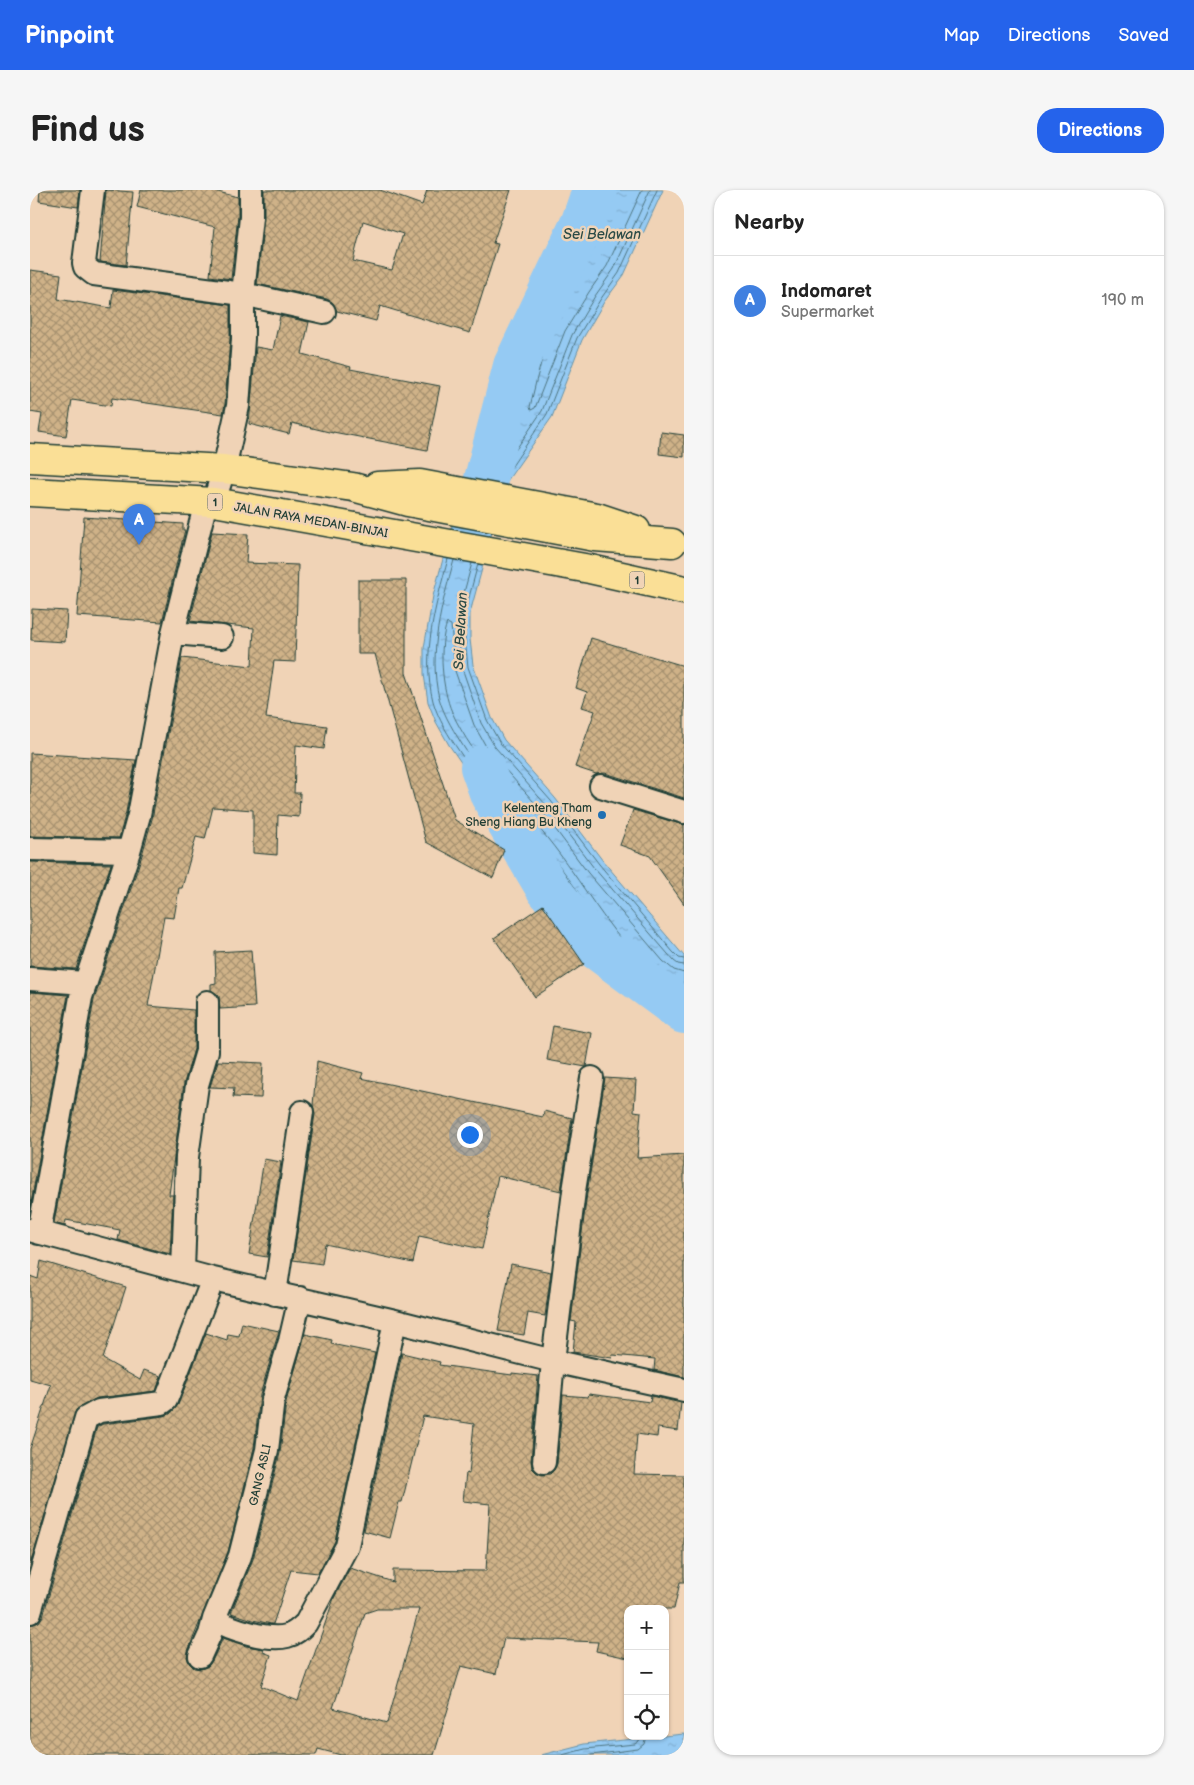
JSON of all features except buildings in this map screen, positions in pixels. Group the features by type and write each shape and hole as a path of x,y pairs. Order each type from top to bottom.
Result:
{"highway":[{"path":"30,458 224,469 353,487 414,493 596,527 678,545"},
{"name":"JALAN RAYA MEDAN-BINJAI","path":"30,492 210,502 590,569 684,590"}],"street":[{"path":"93,190 84,263 85,268 94,274 243,294 324,312"},
{"path":"251,190 251,217 243,294 243,339 238,406 224,469 210,502 173,633 139,814 129,851 81,997 34,1232 213,1279 300,1298 553,1361 684,1390"},
{"path":"173,633 222,637"},
{"path":"601,786 684,812"},
{"path":"30,848 129,851"},
{"path":"30,979 85,983"},
{"path":"183,1270 187,1156 197,1085 208,1051 207,1002"},
{"path":"544,1462 553,1361 574,1191 592,1078"},
{"path":"276,1294 302,1112"},
{"path":"30,1612 86,1418 99,1411 162,1403 166,1400 213,1279"},
{"name":"GANG ASLI","path":"200,1656 242,1547 267,1450 273,1399 300,1298"},
{"path":"214,1619 225,1626 238,1630 260,1635 286,1637 296,1632 306,1623 347,1546 395,1321"}],"water":[{"name":"Sei Belawan","path":"579,190 663,190 624,275 604,302 582,340 552,417 505,484 470,613 473,665 492,718 504,740 555,798 603,861 684,956 684,1016 638,986 609,955 545,865 521,835 494,807 471,777 436,722 428,702 424,674 424,648 433,596 465,478 504,438 523,351 560,240"},
{"path":"684,1734 684,1755 541,1755 584,1744 624,1740 669,1740 669,1736"}],"waterway":[{"name":"Sei Belawan","path":"480,506 515,366 583,222 594,190"},
{"name":"Sei Belawan","path":"482,767 492,795 548,889 593,945 684,1012"}],"place":[{"name":"Indomaret","path":"139,545"},
{"name":"Kelenteng Tham Sheng Hiang Bu Kheng","path":"602,815"}]}
